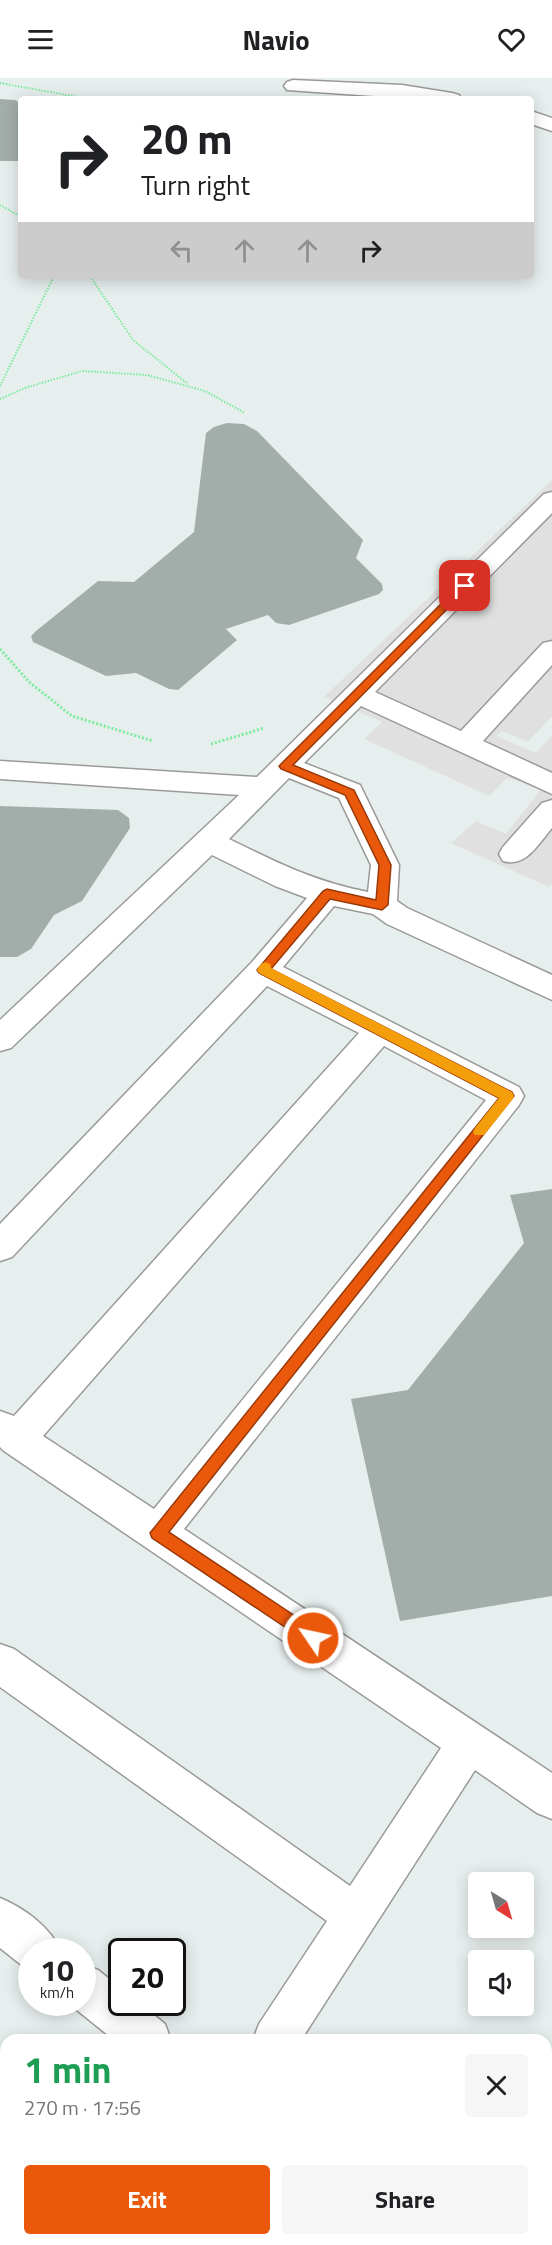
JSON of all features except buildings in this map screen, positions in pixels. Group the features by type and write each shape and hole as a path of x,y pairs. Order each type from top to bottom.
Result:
{"street":[{"path":"293,86 402,91 433,96"},
{"path":"534,118 552,124"},
{"path":"0,1039 264,788 552,499"},
{"path":"465,744 552,650"},
{"path":"357,694 552,784"},
{"path":"285,766 350,792 385,865 382,905"},
{"path":"0,770 264,788"},
{"path":"513,854 552,810"},
{"path":"209,841 285,879 327,894 382,905 397,916 552,988"},
{"path":"0,1247 263,970 327,894"},
{"path":"158,1533 508,1096 263,970"},
{"path":"380,1030 9,1433 552,1798"},
{"path":"0,1663 356,1916"},
{"path":"279,2034 469,1742"},
{"path":"0,1920 22,1938"},
{"path":"96,1997 142,2034"}],"path":[{"path":"0,83 81,96"},
{"path":"0,205 18,215"},
{"path":"0,386 53,279"},
{"path":"92,279 133,340 190,387"},
{"path":"0,399 25,388 82,371 147,375 205,391 245,413"},
{"path":"0,650 29,682 72,716 158,742"},
{"path":"202,744 213,744 262,729 270,724"}],"shaded area":[{"path":"552,480 552,716 528,742 502,731 496,736 536,753 552,735 552,884 549,887 451,843 476,821 506,834 541,789 507,778 489,796 364,739 382,722 324,697"}],"slow traffic":[{"path":"265,967 263,970 508,1096 479,1132"}],"route":[{"path":"313,1638 158,1533 508,1096 263,970 327,894 382,905 385,865 350,792 285,766 465,586"}]}
